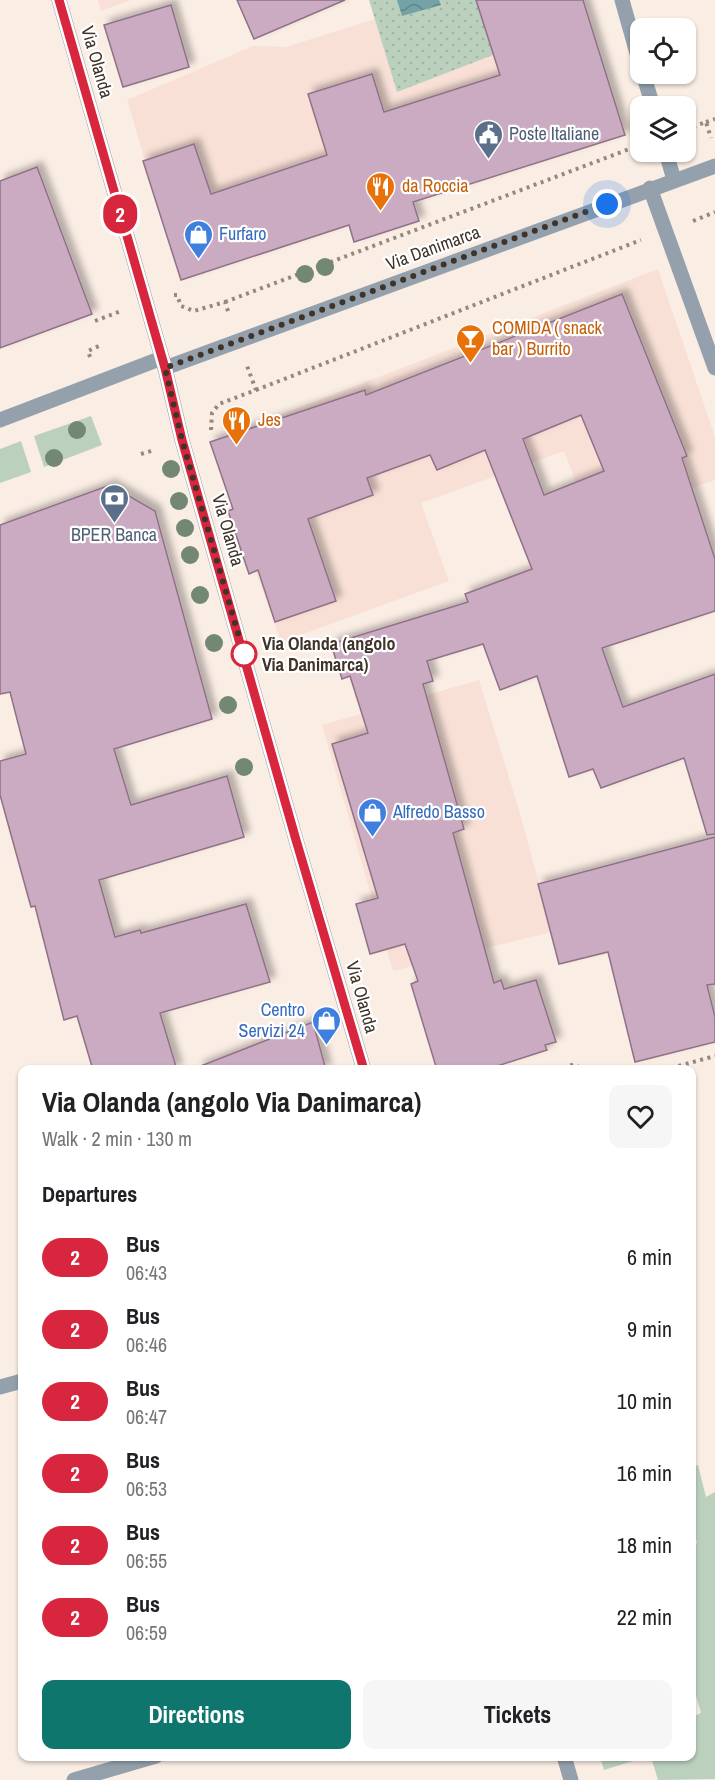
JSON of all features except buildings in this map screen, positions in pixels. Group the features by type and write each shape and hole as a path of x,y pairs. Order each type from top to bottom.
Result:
{"street":[{"name":"Via Olanda","path":"59,0 293,831 363,1065"},
{"path":"622,0 630,28"},
{"path":"669,162 674,180"},
{"name":"Via Danimarca","path":"0,420 715,166"},
{"path":"650,188 715,368"},
{"path":"0,1387 18,1382"},
{"path":"74,1780 139,1761"},
{"path":"565,1761 571,1780"}],"path":[{"path":"696,126 715,118"},
{"path":"706,122 712,140"},
{"path":"225,303 630,148"},
{"path":"256,390 666,231"},
{"path":"88,351 99,346"},
{"path":"682,1065 715,1056"}],"shaded area":[{"path":"98,0 131,0 101,11"},
{"path":"477,0 618,133 181,280 127,100 253,46 286,47 375,19 397,92"},
{"path":"658,269 715,437 715,480 592,523 564,451 421,503 449,581 281,642 210,442"},
{"path":"479,680 521,817 552,932 393,971 322,725"}],"green space":[{"path":"369,0 477,0 493,55 397,92"},
{"path":"91,416 102,445 44,467 34,436"},
{"path":"21,441 31,472 0,483 0,449"},
{"path":"698,1465 706,1497 715,1492 715,1779 658,1780 652,1761 696,1761 696,1715 701,1713 696,1696 696,1466"},
{"path":"601,1761 633,1761 604,1770"}],"water":[{"path":"397,0 439,0 441,5 402,16"}],"bus line":[{"name":"2","path":"59,0 165,368 182,440 363,1065"}],"place":[{"name":"Poste Italiane","path":"488,160"},
{"name":"da Roccia","path":"381,212"},
{"name":"Furfaro","path":"198,260"},
{"name":"COMIDA ( snack bar ) Burrito","path":"471,364"},
{"name":"Jes","path":"237,446"},
{"name":"BPER Banca","path":"114,524"},
{"name":"Via Olanda (angolo Via Danimarca)","path":"244,654"},
{"name":"Alfredo Basso","path":"372,838"},
{"name":"Centro Servizi 24","path":"326,1046"}],"route":[{"path":"244,654 182,440 165,368 607,204"}]}
